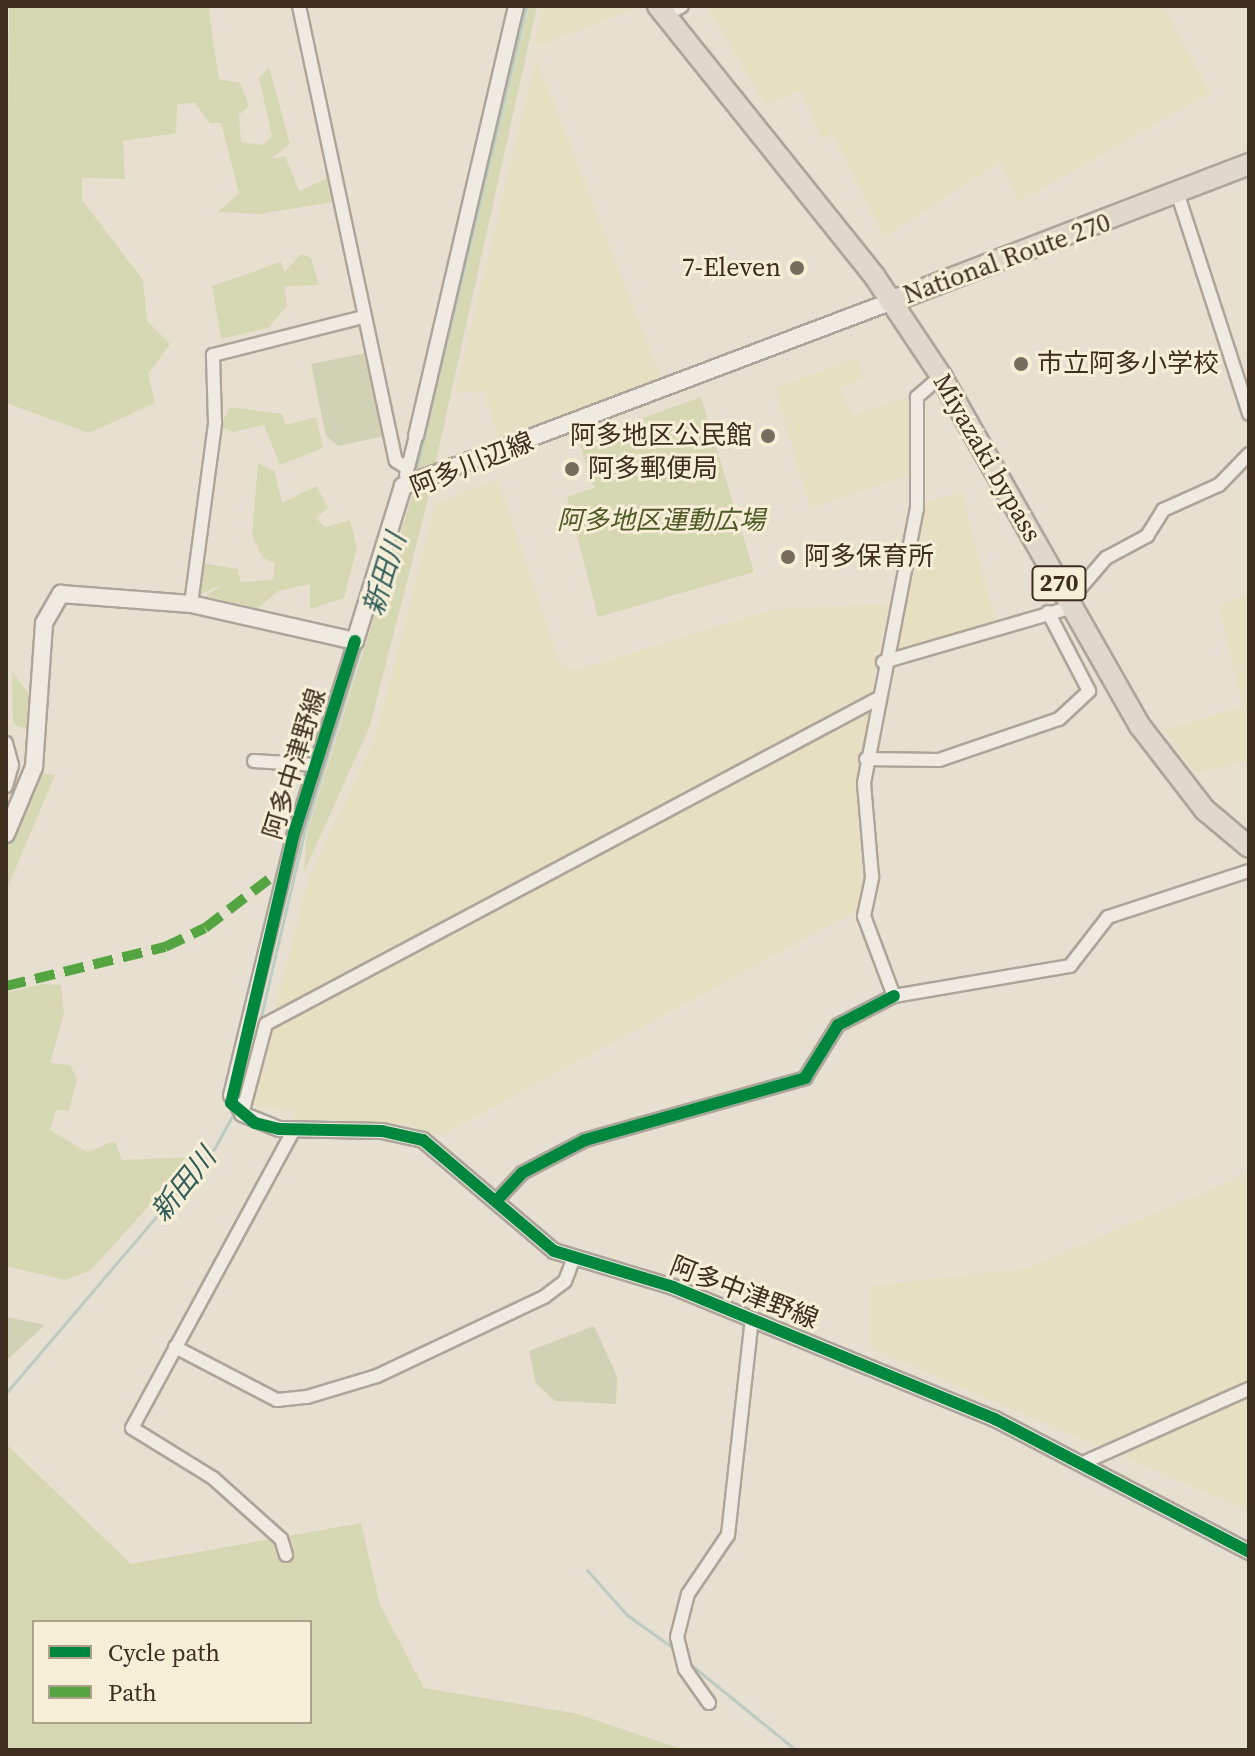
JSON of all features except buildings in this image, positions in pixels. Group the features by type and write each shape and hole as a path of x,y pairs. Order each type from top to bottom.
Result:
{"highway":[{"name":"National Route 270","path":"669,9 890,302 1178,195 1249,164"},
{"name":"Miyazaki bypass","path":"890,302 941,376 1070,604 1168,766 1249,847"}],"main road":[{"name":"阿多川辺線","path":"355,641 409,486 890,302"},
{"path":"8,827 34,767 44,623 53,600 78,591 191,604 355,641"}],"street":[{"path":"299,6 396,461 407,468"},
{"path":"409,486 407,468 516,6"},
{"path":"1178,195 1249,414"},
{"path":"191,604 215,423 213,355 363,317"},
{"path":"894,996 864,916 872,877 863,813 866,759 920,482 917,397 941,376"},
{"path":"883,662 1070,604 1106,558 1147,536 1163,510 1219,485 1249,454"},
{"path":"866,759 939,760 1059,719 1089,691 1048,612"},
{"name":"阿多中津野線","path":"355,641 316,765 230,1095 238,1110 293,1131 409,1135 440,1151 497,1200 529,1233 573,1260 673,1287 1087,1461 1249,1552"},
{"path":"238,1110 266,1024 877,699"},
{"path":"6,743 6,786"},
{"path":"254,761 316,765"},
{"path":"497,1200 522,1173 585,1140 805,1078 838,1025 894,996 1063,969 1080,959 1095,926 1108,917 1249,871"},
{"path":"286,1555 281,1539 213,1478 132,1428 293,1131"},
{"path":"175,1347 277,1400 307,1397 377,1376 504,1318 558,1290 573,1260"},
{"path":"709,1703 685,1669 677,1637 688,1594 728,1535 752,1318"},
{"path":"1087,1461 1249,1389"}],"shaded area":[{"path":"543,6 641,6 540,46 534,41"},
{"path":"707,6 1163,6 1210,93 1019,202 1001,162 884,237 833,134 821,139 802,91 765,104"},
{"path":"536,59 662,380 500,444 485,391 455,393"},
{"path":"858,357 864,379 841,388 852,416 908,397 912,474 810,508 775,388"},
{"path":"497,479 561,666 577,670 770,610 890,603 876,659 857,821 867,888 857,911 440,1136 402,1124 295,1119 293,1111 251,1106 308,880 376,736 435,503"},
{"path":"962,492 995,620 890,654 922,503"},
{"path":"1249,594 1249,761 1195,773 1164,730 1242,707 1219,605"},
{"path":"1249,1173 1249,1511 870,1348 870,1286 1027,1268"}],"green space":[{"path":"9,6 208,6 219,79 240,83 249,106 239,115 241,142 264,145 272,136 259,78 269,67 290,144 271,159 285,156 299,191 326,179 323,143 333,202 259,214 218,212 239,193 221,123 210,123 195,103 177,104 176,133 123,141 125,179 82,178 82,200 143,280 147,321 170,344 148,374 155,403 89,433 6,403"},
{"path":"529,6 537,6 435,465 416,476"},
{"path":"301,254 311,258 319,285 284,286 287,306 268,328 221,339 212,286 281,262 285,272"},
{"path":"367,353 385,436 338,446 326,436 311,364"},
{"name":"阿多地区運動広場","path":"701,397 754,572 598,617 567,497 594,488 579,441"},
{"path":"230,407 282,414 286,425 316,417 323,448 280,465 264,425 232,432 220,426"},
{"path":"258,463 274,471 282,503 316,486 328,507 316,518 325,527 350,520 357,548 344,598 310,609 310,584 278,591 258,608 205,596 226,583 196,596 202,563 237,569 241,582 273,580 275,563 263,558 252,536"},
{"path":"431,487 370,726 304,872 307,832 413,493"},
{"path":"12,672 32,698 31,731 13,724"},
{"path":"40,773 55,775 6,891 6,829 17,829"},
{"path":"42,984 61,985 64,1013 50,1063 70,1065 77,1079 69,1111 56,1110 50,1130 87,1152 115,1141 122,1160 193,1157 91,1270 65,1280 6,1266 6,993"},
{"path":"6,1317 45,1325 6,1361"},
{"path":"594,1326 617,1376 616,1404 555,1401 536,1383 529,1351"},
{"path":"6,1444 131,1564 361,1523 380,1605 424,1688 578,1714 685,1750 6,1750"}],"waterway":[{"name":"新田川","path":"415,473 526,6"},
{"name":"新田川","path":"254,1046 304,832 383,576"},
{"name":"新田川","path":"6,1393 214,1149 235,1111"},
{"path":"587,1570 627,1615 676,1650"},
{"path":"690,1664 796,1750"}],"marked path":[{"path":"6,986 165,947 205,928 272,877"}],"cycle path":[{"path":"355,641 294,833 231,1103 255,1123 279,1129 382,1131 423,1140 554,1251 673,1287 995,1419 1249,1552"},
{"path":"497,1200 522,1173 585,1140 805,1078 838,1025 894,996"}],"place":[{"name":"7-Eleven","path":"797,268"},
{"name":"市立阿多小学校","path":"1021,364"},
{"name":"阿多地区公民館","path":"768,436"},
{"name":"阿多郵便局","path":"572,469"},
{"name":"阿多保育所","path":"788,557"}]}
